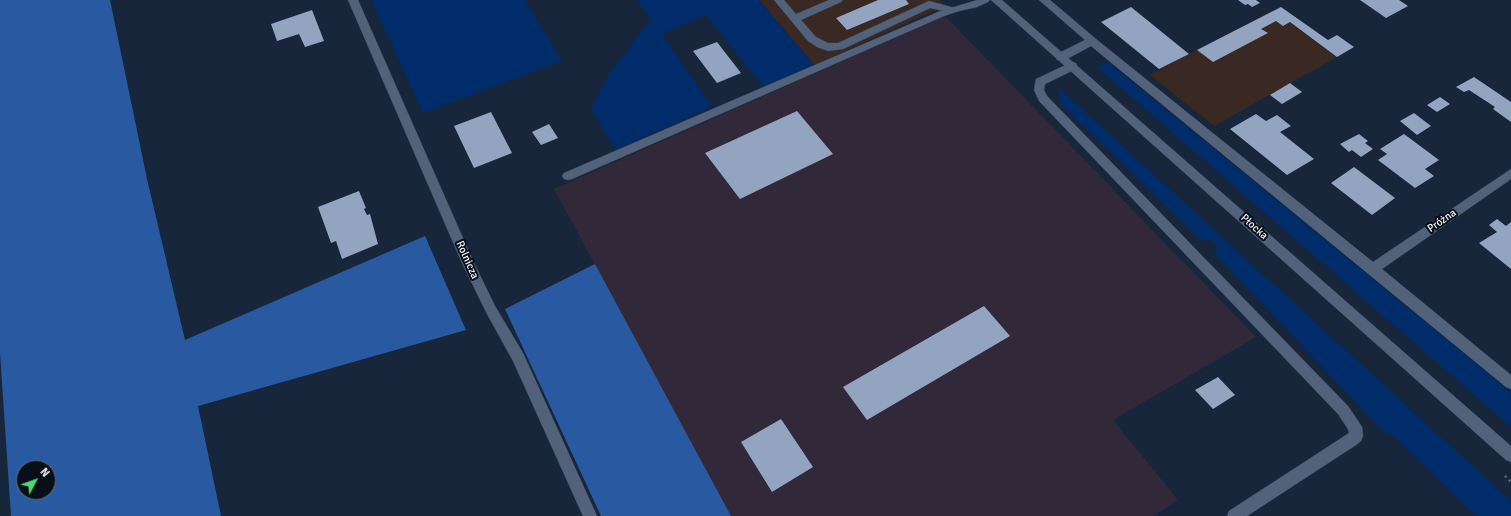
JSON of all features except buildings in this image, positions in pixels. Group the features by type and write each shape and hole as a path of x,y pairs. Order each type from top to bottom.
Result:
{"street":[{"name":"Rolnicza","path":"353,0 468,263 491,310 518,358 590,516"},
{"path":"779,0 812,39 821,45 839,47 927,2 952,10"},
{"path":"794,19 838,0"},
{"path":"568,176 952,10 974,5 985,0"},
{"name":"Płocka","path":"996,0 1511,455"},
{"path":"1044,0 1092,42 1373,269 1511,383"},
{"path":"1061,57 1092,42"},
{"path":"1072,66 1040,82 1039,90 1043,98 1332,399 1350,418 1355,427 1356,436 1351,440 1234,516"},
{"name":"Próżna","path":"1373,269 1511,173"}],"shaded area":[{"path":"0,0 110,0 147,179 185,340 425,236 466,330 198,406 221,516 11,516 0,353"},
{"path":"371,0 525,0 562,61 423,113"},
{"path":"637,0 759,0 814,65 764,87 706,15 662,34 712,107 616,150 591,109 609,74 651,19"},
{"path":"759,0 939,0 945,6 814,65"},
{"path":"1273,10 1337,57 1214,126 1150,75"},
{"path":"945,16 1256,337 1113,420 1178,500 1153,516 731,516 554,189"},
{"path":"1108,62 1511,392 1511,427 1097,67"},
{"path":"1059,88 1511,501 1511,516 1476,516 1390,433 1387,435 1213,252 1219,249 1210,239 1202,241 1061,104"},
{"path":"595,264 731,516 601,516 505,309"}]}
